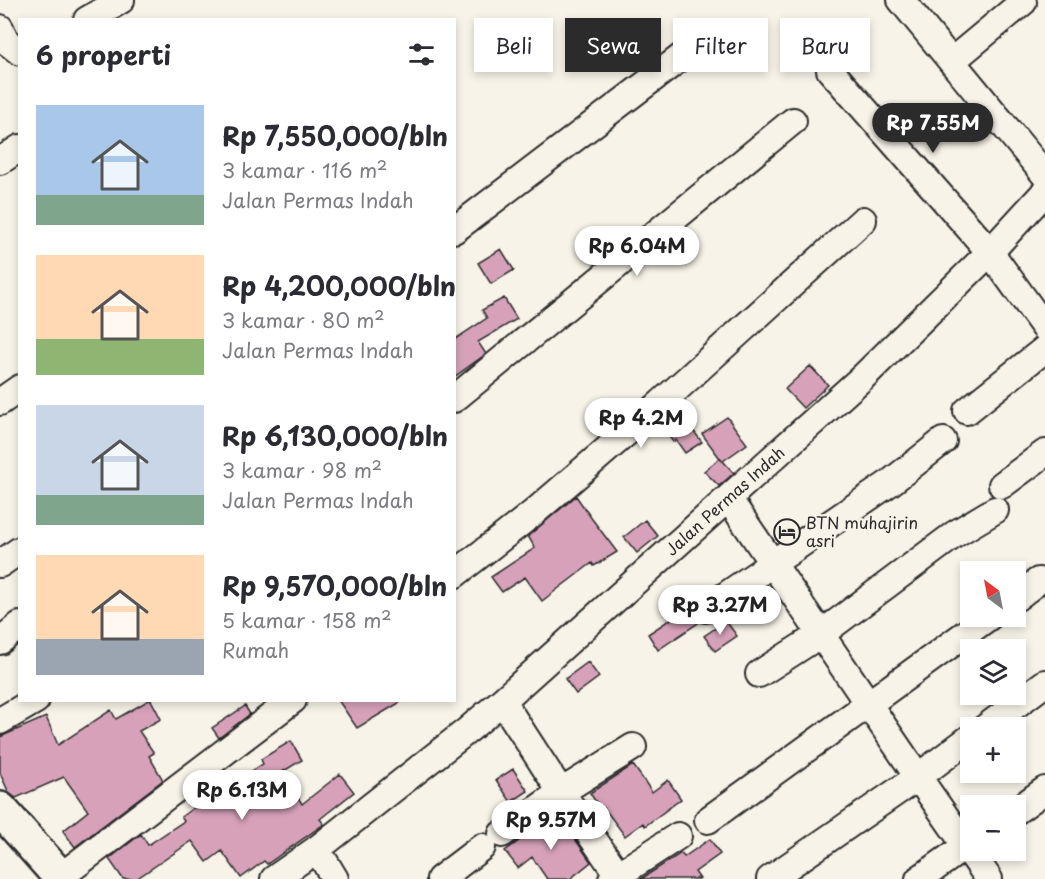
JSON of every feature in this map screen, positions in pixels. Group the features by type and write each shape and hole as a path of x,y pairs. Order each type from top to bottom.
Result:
{"street":[{"path":"90,18 121,0"},
{"path":"901,0 1045,175"},
{"path":"952,61 1023,2 1021,0"},
{"path":"456,228 673,63"},
{"path":"832,72 990,252 1045,328"},
{"path":"456,397 793,121"},
{"path":"0,161 18,149"},
{"name":"Jalan Permas Indah","path":"274,879 317,849 502,701 863,377 990,252 1045,192"},
{"path":"456,573 532,514 661,403 863,220"},
{"path":"967,411 1045,349"},
{"path":"0,402 18,389"},
{"path":"706,609 891,482 943,441"},
{"path":"1002,485 1045,453"},
{"path":"728,498 918,777 960,834"},
{"path":"759,674 821,634 955,534 995,510"},
{"path":"0,564 18,551"},
{"path":"1026,590 1038,581"},
{"path":"0,641 18,627"},
{"path":"708,820 975,627"},
{"path":"1000,717 1045,683"},
{"path":"502,701 617,878 678,836"},
{"path":"0,721 33,702"},
{"path":"0,809 61,878 290,702"},
{"path":"770,879 960,746"},
{"path":"440,879 561,792 633,747"},
{"path":"1026,804 1045,790"},
{"path":"317,849 334,879"},
{"path":"919,879 960,851"},
{"path":"978,861 989,879"}],"building":[{"path":"501,249 514,270 491,284 478,263"},
{"path":"504,298 517,319 478,342 486,354 456,376 456,339 487,318 482,310"},
{"path":"810,366 828,385 803,408 785,389"},
{"path":"679,412 702,442 685,453 676,440 673,442 661,426"},
{"path":"727,417 747,444 723,461 734,473 719,486 704,471 720,458 702,434"},
{"path":"576,496 617,552 594,566 592,563 542,601 525,577 502,592 491,577 535,548 528,536"},
{"path":"645,520 658,536 637,553 624,537"},
{"path":"686,609 698,623 658,650 648,634"},
{"path":"726,621 737,636 715,651 704,636"},
{"path":"588,662 599,677 576,694 565,679"},
{"path":"146,702 152,702 161,719 139,731 154,753 149,756 163,780 75,847 63,831 88,811 64,777 16,798 9,793 0,773 0,737 46,717 58,745 111,710 116,719"},
{"path":"339,702 401,702 357,728"},
{"path":"245,706 250,714 219,738 212,728"},
{"path":"291,741 302,760 282,772 302,804 340,774 354,792 320,819 324,824 267,864 264,861 241,878 222,851 207,862 192,841 136,879 123,879 109,859 141,834 148,845 184,821 181,817 207,798 263,764 261,759"},
{"path":"633,765 652,792 668,780 681,799 645,826 643,823 625,836 604,808 601,810 590,793"},
{"path":"513,769 528,791 511,802 496,780"},
{"path":"555,815 591,862 570,879 547,879 532,857 518,868 505,851"},
{"path":"710,839 720,854 695,872 700,879 641,879 681,853 684,857"}],"place":[{"name":"BTN muhajirin asri","path":"787,532"}]}
